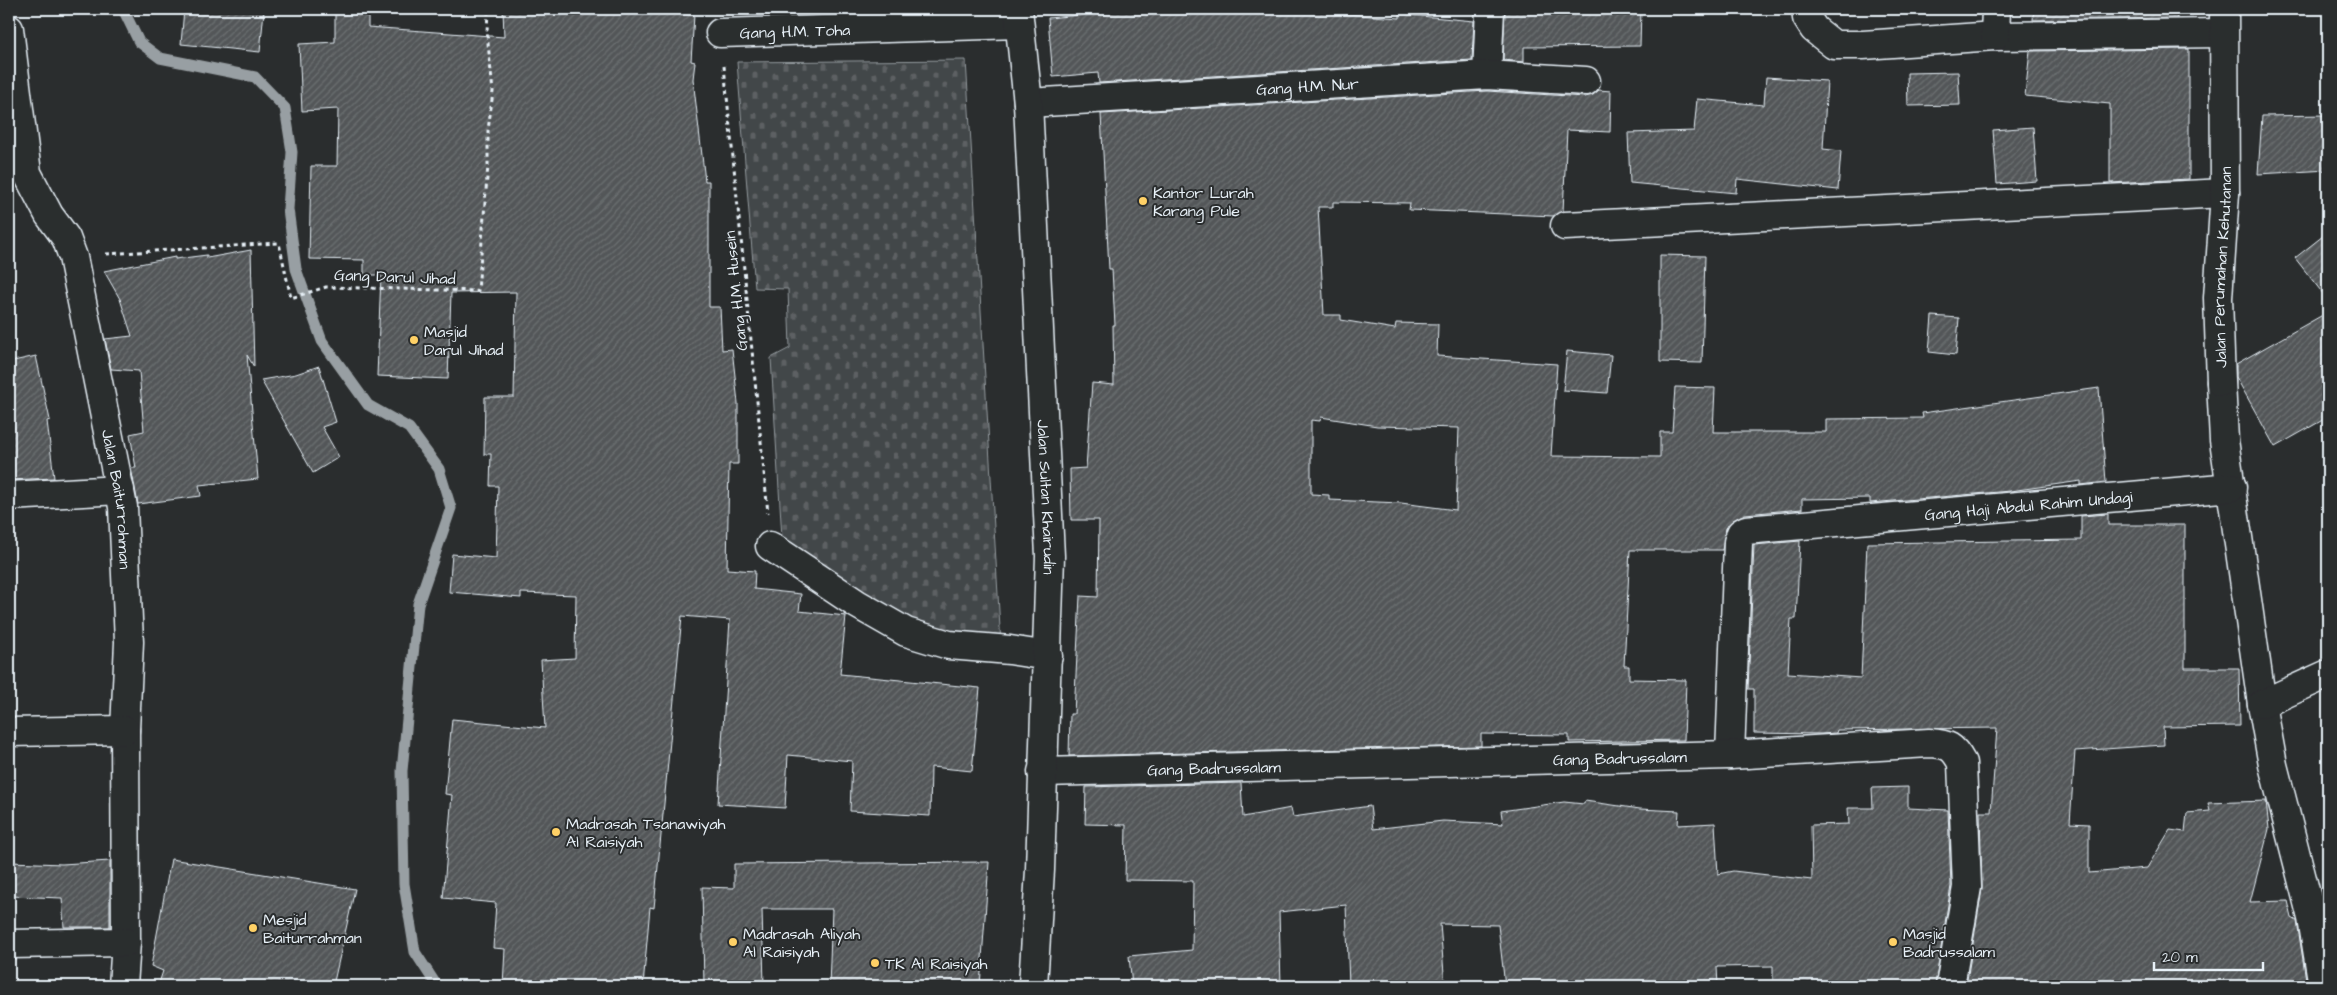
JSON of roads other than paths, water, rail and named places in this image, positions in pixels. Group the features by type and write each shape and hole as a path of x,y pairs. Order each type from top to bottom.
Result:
{"street":[{"path":"1488,75 1490,9"},
{"path":"1806,9 1806,18 1814,29 1834,45 1863,45 2223,21"},
{"path":"1995,36 1996,9"},
{"name":"Gang H.M. Toha","path":"720,33 1019,16"},
{"name":"Jalan Sultan Khairudin","path":"1019,16 1028,103 1047,460 1050,556 1040,870 1033,986"},
{"name":"Jalan Perumahan Kehutanan","path":"2223,21 2225,193 2218,298 2224,440 2262,704 2273,766 2312,918 2323,986"},
{"name":"Jalan Baiturrohman","path":"9,29 15,138 27,173 49,215 66,238 73,257 123,507 129,642 125,730 126,942 123,986"},
{"name":"Gang H.M. Nur","path":"1028,103 1488,75 1586,81"},
{"path":"1564,226 2225,193"},
{"name":"Gang Haji Abdul Rahim Undagi","path":"1730,755 1738,542 1741,533 1754,529 1826,522 2232,487"},
{"path":"9,496 120,490"},
{"path":"770,546 857,604 906,632 949,645 1010,650 1048,656"},
{"path":"2262,704 2328,674"},
{"path":"9,732 125,730"},
{"name":"Gang Badrussalam","path":"1042,772 1730,755 1929,743 1947,744 1957,753 1962,763 1967,887 1950,986"},
{"path":"9,944 126,942"}],"waterway":[{"path":"123,9 139,42 160,58 255,77 285,108 292,152 288,209 296,269 322,341 368,405 409,428 439,469 451,508 418,604 402,771 404,884 415,952 437,986"}],"place":[{"name":"Kantor Lurah Karang Pule","path":"1143,201"},
{"name":"Masjid Darul Jihad","path":"414,340"},
{"name":"Madrasah Tsanawiyah Al Raisiyah","path":"556,832"},
{"name":"Mesjid Baiturrahman","path":"253,928"},
{"name":"Madrasah Aliyah Al Raisiyah","path":"733,942"},
{"name":"Masjid Badrussalam","path":"1893,942"},
{"name":"TK Al Raisiyah","path":"875,963"}]}
